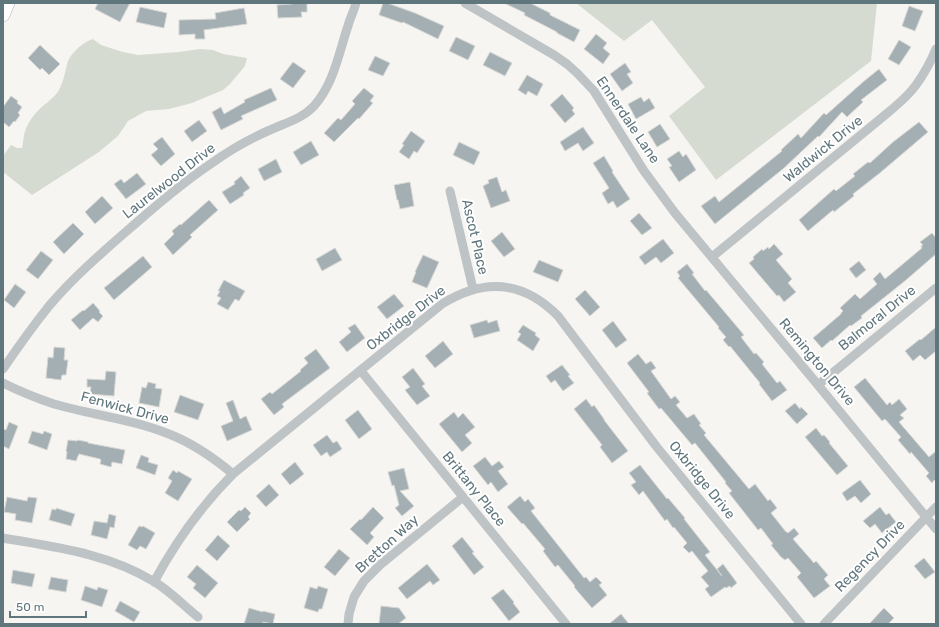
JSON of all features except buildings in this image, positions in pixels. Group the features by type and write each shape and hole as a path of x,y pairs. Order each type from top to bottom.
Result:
{"street":[{"path":"3,15 8,3"},
{"name":"Laurelwood Drive","path":"3,369 35,324 55,300 94,260 162,200 228,152 269,130 295,120 313,107 326,90 332,76 356,3"},
{"name":"Ennerdale Lane","path":"465,3 554,55 582,77 594,91 644,171 675,213"},
{"name":"Waldwick Drive","path":"712,258 904,99 916,86 936,49"},
{"name":"Ascot Place","path":"450,191 473,289"},
{"name":"Remington Drive","path":"675,213 936,529"},
{"name":"Oxbridge Drive","path":"154,582 196,516 233,474 442,304 473,289 497,286 518,289 544,303 558,316 656,446 801,624"},
{"name":"Balmoral Drive","path":"818,385 936,288"},
{"name":"Brittany Place","path":"361,371 566,624"},
{"name":"Fenwick Drive","path":"3,383 54,404 147,426 170,434 209,456 233,474"},
{"name":"Bretton Way","path":"348,624 354,597 364,581 380,565 463,497"},
{"name":"Regency Drive","path":"824,624 936,507"},
{"path":"3,538 69,550 128,567 154,582 198,617"}],"shaded area":[{"path":"576,3 877,3 871,61 716,180 669,116 705,87 652,20 624,41"},
{"path":"93,39 101,45 138,55 200,49 213,50 223,54 247,58 245,66 223,90 192,103 169,109 146,111 128,121 118,136 99,152 32,195 3,172 3,156 11,145 17,148 22,148 28,124 33,116 54,97 59,90 68,61 75,51 89,40"}]}
